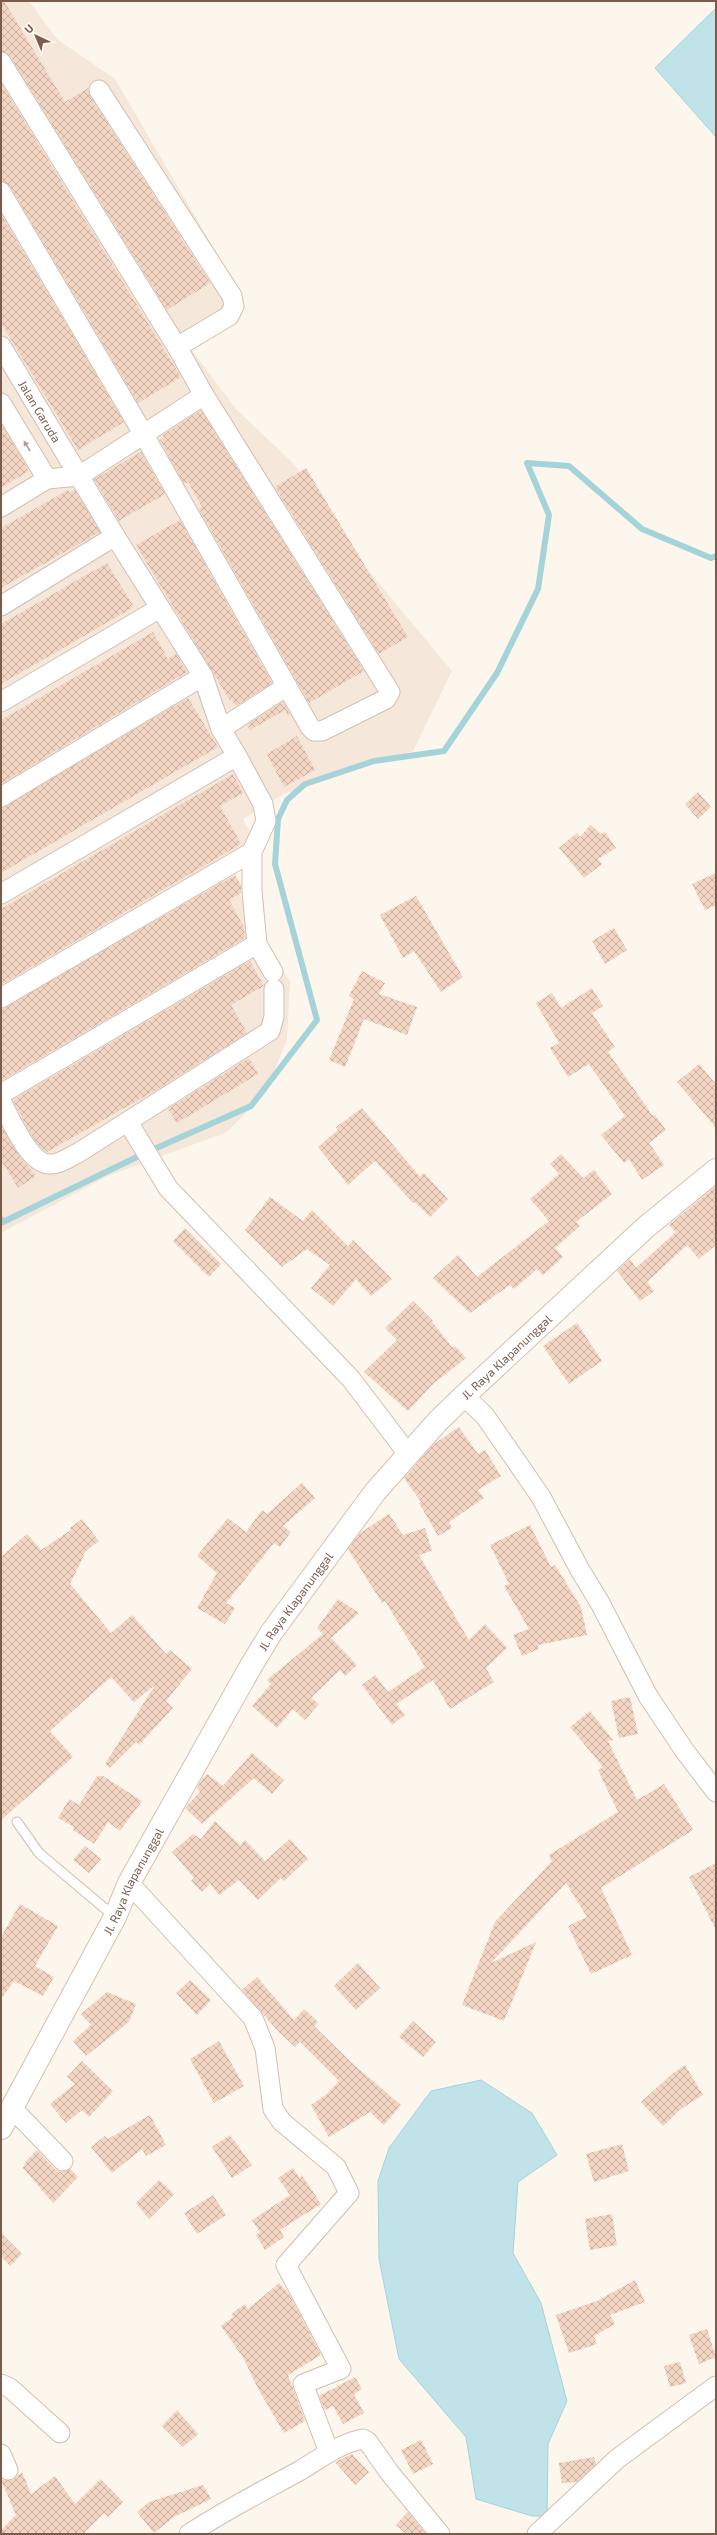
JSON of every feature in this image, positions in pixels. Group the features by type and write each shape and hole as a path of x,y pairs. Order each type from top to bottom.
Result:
{"street":[{"path":"1,62 177,347 204,395 390,692 386,699 322,731 314,731 144,434 1,192"},
{"path":"99,90 232,296 234,306 229,316 177,347"},
{"name":"Jalan Garuda","path":"1,346 115,536 203,676 221,729 263,804 266,821 252,852"},
{"path":"1,507 47,479 79,476 204,395"},
{"path":"1,404 47,479"},
{"path":"1,606 115,536"},
{"path":"1,702 160,608"},
{"path":"1,797 203,676"},
{"path":"221,729 287,686"},
{"path":"1,894 237,756"},
{"path":"1,1101 28,1150 38,1160 48,1164 66,1160 270,1031 274,1017 273,981 257,944 252,891 252,852"},
{"path":"1,998 252,852"},
{"path":"1,1094 257,944"},
{"path":"128,1122 168,1188 351,1379 408,1454"},
{"name":"Jl. Raya Klapanunggal","path":"1,2128 115,1917 129,1883 271,1633 375,1492 408,1454 464,1396 646,1227 716,1170"},
{"path":"464,1396 485,1416 541,1497 580,1570 600,1603 648,1696 684,1750 716,1792"},
{"path":"129,1883 253,2018 266,2048 274,2109 282,2122 336,2167 349,2193 286,2265 341,2369 303,2384 329,2452"},
{"path":"12,2108 63,2161"},
{"path":"1,2384 10,2388 60,2433"},
{"path":"537,2534 616,2459 716,2386"},
{"path":"189,2534 226,2510 329,2452 350,2442 363,2439 368,2442 389,2472 440,2534"}],"lane":[{"path":"17,1822 39,1854 115,1917"}],"shaded area":[{"path":"1,1 29,1 57,39 115,79 244,300 191,349 236,409 294,464 367,569 452,671 413,751 282,795 243,819 261,852 230,877 290,982 287,1040 265,1094 227,1132 108,1176 1,1233"}],"water":[{"path":"716,8 716,137 655,68"},
{"path":"481,2080 532,2113 557,2155 518,2182 513,2253 541,2303 567,2401 548,2444 547,2516 532,2516 476,2499 466,2437 399,2359 379,2259 378,2181 389,2148 431,2091"}],"building":[{"path":"1,1 4,1 65,102 88,88 90,96 210,283 167,310 10,56 1,51"},
{"path":"1,83 181,377 138,403 10,186 1,181"},
{"path":"1,214 124,422 78,450 1,323"},
{"path":"201,410 364,671 309,703 199,509 202,507 188,482 184,484 160,440 164,437 163,435"},
{"path":"1,424 29,471 1,488"},
{"path":"141,452 165,494 119,521 94,479"},
{"path":"306,468 408,637 379,654 275,487"},
{"path":"68,490 69,493 75,490 100,532 1,588 1,528"},
{"path":"180,520 272,683 236,706 232,700 230,701 136,545"},
{"path":"107,563 134,607 1,684 1,624"},
{"path":"153,632 168,659 176,654 187,672 1,784 1,720"},
{"path":"188,698 218,747 1,873 1,808"},
{"path":"283,702 290,715 288,716 285,710 250,730 247,725"},
{"path":"297,736 315,770 284,787 267,754"},
{"path":"233,774 243,793 220,806 241,844 1,985 1,909"},
{"path":"698,792 711,807 698,819 685,804"},
{"path":"591,825 601,834 605,832 616,848 598,859 602,864 584,878 559,848 577,833 580,837"},
{"path":"716,873 716,905 705,910 692,884"},
{"path":"235,875 241,885 241,893 229,900 244,927 245,938 1,1081 1,1009"},
{"path":"416,896 463,977 441,992 414,951 403,958 380,915"},
{"path":"614,928 627,950 605,964 592,941"},
{"path":"250,961 264,986 231,1005 247,1033 156,1090 47,1152 41,1148 30,1133 13,1100"},
{"path":"362,971 385,983 379,994 417,1007 407,1035 364,1019 345,1067 329,1060 354,999 349,996"},
{"path":"592,988 603,1006 592,1013 615,1047 608,1052 653,1116 655,1115 666,1130 649,1143 664,1165 642,1180 629,1159 624,1163 601,1135 625,1116 589,1064 568,1077 550,1048 559,1043 536,1003 552,993 561,1008"},
{"path":"249,1058 258,1074 177,1123 168,1109"},
{"path":"699,1064 716,1084 716,1128 677,1082"},
{"path":"362,1108 420,1177 424,1173 448,1199 430,1217 415,1202 413,1203 375,1161 348,1185 318,1147 338,1130 336,1127"},
{"path":"1,1126 18,1154 36,1176 18,1188 1,1160"},
{"path":"561,1154 583,1178 594,1170 612,1194 576,1222 580,1226 555,1248 563,1257 543,1275 537,1269 514,1289 510,1285 470,1313 433,1278 458,1255 477,1277 549,1221 530,1199 559,1174 550,1164"},
{"path":"716,1186 716,1245 699,1259 687,1245 647,1282 654,1291 640,1301 617,1271 630,1259 636,1268 676,1232 669,1225"},
{"path":"270,1197 303,1221 312,1210 348,1246 353,1240 392,1279 371,1296 356,1279 333,1306 311,1288 330,1265 307,1249 282,1267 245,1230"},
{"path":"185,1228 221,1264 209,1277 173,1241"},
{"path":"413,1301 433,1321 432,1322 453,1348 455,1346 466,1358 433,1384 408,1411 364,1372 397,1340 385,1328"},
{"path":"577,1323 602,1361 569,1384 543,1346"},
{"path":"459,1427 478,1454 485,1450 501,1476 478,1490 484,1498 449,1522 452,1528 438,1536 419,1503 421,1502 404,1478 434,1444"},
{"path":"302,1483 315,1498 283,1526 291,1532 280,1547 274,1543 226,1603 235,1608 225,1624 197,1608 217,1573 197,1556 228,1518 246,1532 262,1510 267,1514"},
{"path":"389,1514 403,1535 425,1528 432,1551 419,1555 469,1640 485,1624 507,1648 486,1668 494,1682 450,1709 433,1680 396,1704 405,1715 392,1725 362,1685 375,1675 388,1692 425,1667 385,1601 382,1603 348,1549 360,1533"},
{"path":"82,1519 99,1541 86,1551 70,1584 111,1633 132,1615 166,1654 170,1650 192,1669 166,1701 173,1708 139,1745 136,1742 110,1768 105,1764 155,1685 134,1702 111,1677 50,1731 73,1757 1,1820 1,1557 27,1534 41,1550 71,1530 70,1528"},
{"path":"530,1525 551,1567 555,1565 581,1607 587,1635 538,1645 539,1649 522,1656 513,1635 529,1629 504,1586 509,1584 490,1545"},
{"path":"338,1599 359,1613 331,1638 357,1665 345,1676 340,1670 311,1698 319,1704 305,1720 293,1709 277,1728 252,1706 271,1684 267,1680 323,1634 317,1628"},
{"path":"630,1697 638,1734 619,1738 611,1701"},
{"path":"590,1711 613,1740 608,1741 637,1800 664,1784 693,1830 601,1888 632,1955 591,1974 568,1926 587,1917 566,1883 491,1963 536,1942 504,2021 462,2005 495,1922 552,1861 549,1855 618,1812 598,1770 603,1767 570,1727"},
{"path":"252,1753 284,1780 272,1794 254,1778 202,1824 185,1808 200,1792 197,1788 202,1779 207,1774 223,1786"},
{"path":"97,1776 103,1776 142,1801 120,1831 108,1822 94,1844 73,1830 74,1827 58,1818 69,1799 79,1805"},
{"path":"215,1821 240,1845 245,1840 265,1861 290,1839 308,1859 284,1881 281,1878 258,1900 239,1880 219,1895 210,1884 202,1892 191,1881 194,1878 172,1852 193,1834 201,1839"},
{"path":"85,1846 101,1859 89,1873 73,1860"},
{"path":"716,1863 716,1930 689,1877"},
{"path":"20,1904 58,1926 35,1966 54,1977 43,1996 14,1981 1,1999 1,1937"},
{"path":"358,1963 380,1988 356,2010 334,1986"},
{"path":"257,1977 294,2020 304,2009 318,2022 314,2026 354,2065 401,2105 384,2125 370,2112 329,2137 311,2105 327,2094 339,2081 300,2042 295,2047 278,2031 242,1990"},
{"path":"190,1980 211,2000 197,2015 176,1993"},
{"path":"107,1992 136,2004 129,2022 86,2056 73,2041 91,2025 81,2014"},
{"path":"413,2021 436,2042 423,2057 399,2037"},
{"path":"219,2041 244,2086 214,2103 190,2059"},
{"path":"82,2061 113,2091 89,2117 82,2110 66,2123 50,2104 75,2084 67,2077"},
{"path":"685,2065 703,2095 681,2109 663,2126 641,2102 672,2074"},
{"path":"150,2115 166,2145 146,2156 142,2149 112,2173 91,2147 105,2136 108,2139"},
{"path":"230,2135 252,2165 232,2178 212,2147"},
{"path":"622,2144 629,2171 594,2182 586,2154"},
{"path":"37,2150 55,2169 60,2172 70,2169 78,2177 53,2203 23,2168 27,2160"},
{"path":"293,2168 300,2178 302,2175 321,2204 280,2230 284,2237 265,2250 256,2235 260,2232 252,2220 290,2195 278,2178"},
{"path":"159,2180 174,2194 149,2219 136,2203"},
{"path":"213,2195 226,2215 197,2234 184,2213"},
{"path":"612,2214 617,2245 590,2250 585,2219"},
{"path":"1,2233 22,2254 10,2266 1,2256"},
{"path":"635,2280 645,2302 610,2315 615,2324 594,2336 597,2344 569,2353 556,2315 597,2301"},
{"path":"279,2283 289,2294 321,2355 288,2375 305,2421 284,2433 257,2387 244,2359 221,2326 233,2317 231,2314 245,2304 248,2309"},
{"path":"707,2329 716,2357 699,2364 689,2335"},
{"path":"680,2362 686,2383 670,2387 664,2366"},
{"path":"355,2377 362,2389 354,2394 364,2413 343,2424 333,2406 325,2410 319,2396"},
{"path":"177,2410 198,2434 183,2447 162,2426"},
{"path":"421,2440 433,2464 413,2474 401,2450"},
{"path":"352,2454 369,2472 355,2485 335,2462"},
{"path":"594,2457 596,2464 577,2482 562,2483 559,2463"},
{"path":"22,2472 31,2494 55,2476 75,2504 101,2479 123,2502 108,2517 104,2513 83,2534 1,2534 1,2530 16,2515 1,2480 12,2480"},
{"path":"203,2485 211,2499 174,2517 154,2533 137,2512 149,2502"},
{"path":"408,2512 426,2534 406,2534 396,2525"}],"waterway":[{"path":"1,1219 3,1222 143,1154 251,1106 317,1020 275,864 278,819 287,800 305,784 374,761 444,751 497,673 538,589 549,515 527,463 569,466 642,529 711,558 716,556"}]}
